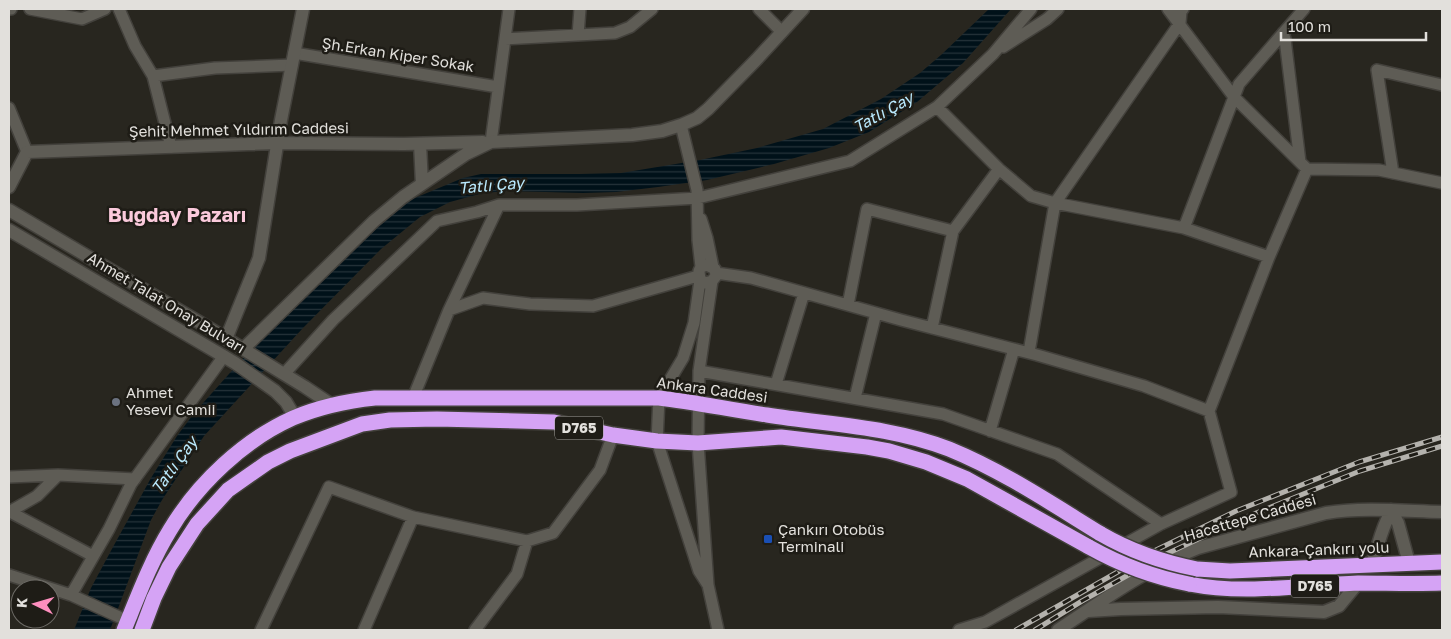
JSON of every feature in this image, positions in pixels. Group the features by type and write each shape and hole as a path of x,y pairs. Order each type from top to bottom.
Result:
{"highway":[{"name":"Ankara Caddesi","path":"295,418 332,405 375,398 659,398 768,416 863,426 905,435 938,445 998,471 1129,549 1148,557 1197,569"},
{"name":"D765","path":"124,623 164,541 192,499 234,457 268,432 295,418"},
{"name":"D765","path":"144,630 154,598 169,567 197,524 213,505 238,482 268,462 290,451 362,424 411,419 554,422 613,435 698,444 781,437 847,444 908,456 940,467 967,479 1112,560 1139,571 1189,584 1216,589 1243,590 1358,584 1442,583"},
{"name":"Ankara-Çankırı yolu","path":"1197,569 1230,571 1442,562"}],"street":[{"path":"30,9 82,19 105,9"},
{"path":"119,9 135,46 154,76 171,147"},
{"path":"226,339 259,258 277,143 303,9"},
{"path":"244,350 374,221 422,184 466,154 491,142 509,9"},
{"path":"578,36 580,9"},
{"path":"505,38 578,36 622,32 652,9"},
{"path":"758,9 782,32"},
{"name":"Şehit Mehmet Yıldırım Caddesi","path":"27,152 277,143 420,144 491,142 632,135 662,131 697,118 708,109 802,9"},
{"path":"332,405 280,372 437,221 499,205 577,205 697,194 850,161 937,107 993,54 1031,9"},
{"path":"993,54 1047,19 1058,9"},
{"path":"1168,9 1181,13 1234,97 1303,165 1379,170 1442,183"},
{"path":"1184,228 1239,84 1304,9"},
{"path":"1029,352 1055,203 1181,13"},
{"path":"959,630 985,622 1161,524 1231,492 1209,411 1270,257 1303,165 1286,39 1283,33"},
{"name":"Şh.Erkan Kiper Sokak","path":"154,76 293,59 498,87"},
{"path":"1393,173 1377,70 1442,85"},
{"path":"937,107 999,169 1031,196 1055,203 1184,228 1270,257"},
{"path":"9,108 27,152 9,187"},
{"path":"681,125 697,194 700,274 694,323 683,358 659,398 656,441 698,570 708,585"},
{"path":"420,144 422,184"},
{"path":"932,328 952,231 999,169"},
{"path":"413,398 449,310 499,205"},
{"path":"848,305 867,208 952,231"},
{"name":"Ahmet Talat Onay Bulvarı","path":"9,210 104,264 280,372"},
{"path":"698,210 708,238 714,274 699,371 698,444 708,585 718,630"},
{"name":"Ahmet Talat Onay Bulvarı","path":"9,230 229,359 282,396 295,418"},
{"path":"449,310 483,298 530,304 593,306 700,274 707,265 714,274 752,278 932,328 1029,352 1144,386 1209,411"},
{"path":"700,274 706,283 714,274"},
{"path":"776,384 804,293"},
{"path":"855,398 876,313"},
{"path":"990,431 1014,349"},
{"path":"71,595 135,479 229,359"},
{"path":"699,371 943,414 1057,454 1161,524"},
{"path":"261,630 329,487 413,517 527,541 553,533 600,470 613,435"},
{"path":"9,477 58,476 135,479"},
{"path":"9,512 37,496 58,476"},
{"name":"Hacettepe Caddesi","path":"1058,630 1126,586 1183,554 1198,548 1326,513 1361,509 1442,512"},
{"path":"1391,511 1398,523 1409,564"},
{"path":"1371,566 1384,525 1391,511"},
{"path":"9,512 93,556"},
{"path":"364,630 413,517"},
{"path":"475,630 517,574 527,541"},
{"path":"1086,612 1121,608 1218,607 1324,612 1339,606 1358,584"},
{"path":"60,592 84,601 124,623"}],"water":[{"name":"Tatlı Çay","path":"989,9 1011,9 963,63 917,102 869,132 829,148 774,164 707,180 658,187 616,192 507,191 483,193 450,202 420,217 381,249 302,329 204,436 151,520 110,630 74,630 91,588 151,478 177,436 195,412 254,346 376,227 410,200 463,178 481,174 621,173 757,148 823,129 881,99 920,73"}],"railway":[{"path":"1016,630 1156,550 1236,511 1359,462 1442,437"},
{"path":"1035,630 1162,556 1239,520 1360,471 1442,446"}],"place":[{"name":"Ahmet Yesevi Camii","path":"116,402"},
{"name":"Çankırı Otobüs Terminali","path":"768,539"}],"district":[{"name":"Buğday Pazarı","path":"177,215"}]}
